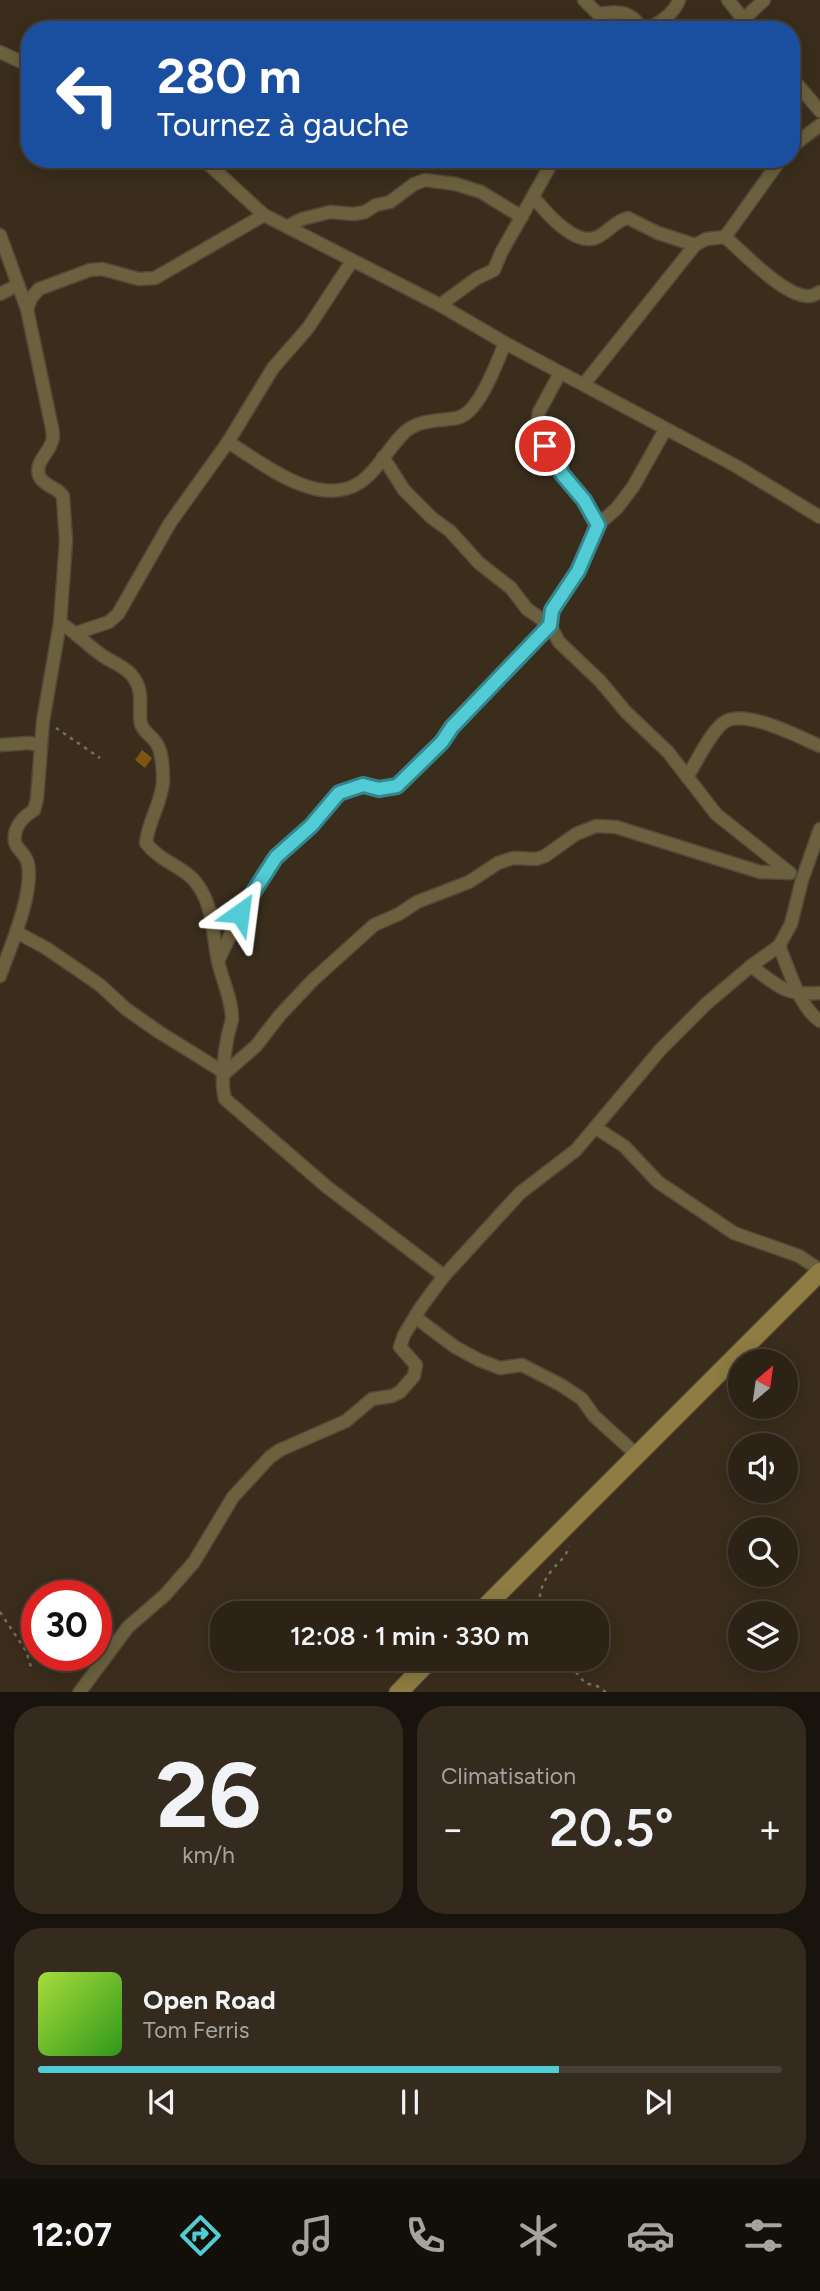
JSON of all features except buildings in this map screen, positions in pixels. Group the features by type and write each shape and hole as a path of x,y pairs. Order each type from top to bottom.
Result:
{"main road":[{"path":"491,1601 820,1271"},
{"path":"398,1692 420,1671"}],"street":[{"path":"584,0 598,15 610,11 625,14 636,21"},
{"path":"661,21 673,11 679,0"},
{"path":"727,0 745,21"},
{"path":"751,21 764,0"},
{"path":"0,52 21,62"},
{"path":"800,88 820,111"},
{"path":"800,140 820,125"},
{"path":"213,168 264,215 440,305 560,373 736,466 820,517"},
{"path":"440,305 477,278 494,270 549,168"},
{"path":"725,237 775,168"},
{"path":"288,226 302,219 330,212 365,212 376,205 390,202 414,184 425,180 456,184 481,192 522,217"},
{"path":"534,198 562,227 583,239 596,238 615,223 628,219 658,233 695,245"},
{"path":"27,309 31,298 39,289 90,270 102,269 139,279 155,278 264,215"},
{"path":"0,235 27,309 52,428 53,440 43,455 38,472 42,481 60,491 63,496 66,541 60,623 43,721 34,810 24,817 17,828 14,841 17,850 24,855 28,864 26,892 16,932 0,976"},
{"path":"584,384 695,245 706,239 725,237 764,272 787,288 811,296 820,292"},
{"path":"76,633 109,622 118,614 170,523 228,442 273,368 308,328 352,261"},
{"path":"0,294 18,285"},
{"path":"228,442 285,477 317,491 338,490 360,483 406,431 419,423 459,418 471,410 491,377 505,343"},
{"path":"560,373 539,412 537,427 545,446 556,458 562,474 584,500 598,525"},
{"path":"218,962 247,900 276,857 311,826 339,793 363,785 379,789 397,786 442,742 452,727 550,625 552,610 578,571 598,525 617,508 633,487 665,430"},
{"path":"383,457 404,490 432,518 450,531 479,563 511,588 527,609 550,625 559,642 668,752 716,814 802,880"},
{"path":"60,623 126,669 135,678 140,690 141,723 146,734 156,742 163,764 159,803 148,828 146,843 154,854 191,878 200,890 214,929 218,962 231,1007 232,1022 227,1038 222,1089 225,1099 327,1187 444,1276"},
{"path":"687,777 718,727 730,719 758,720 820,746"},
{"path":"0,745 40,745"},
{"path":"225,1073 256,1046 313,980 374,925 417,902 469,881 498,863 513,858 536,859 545,856 576,834 596,826 616,827 760,872 790,873"},
{"path":"79,1692 128,1627 165,1595 194,1562 233,1497 270,1457 346,1421 372,1399 392,1396 407,1385 414,1376 416,1365 400,1347 404,1335 444,1276 520,1193 576,1150 661,1049 706,1004 779,946 791,924 802,880 820,830"},
{"path":"16,932 46,948 100,985 126,1009 225,1073"},
{"path":"779,946 799,995 811,1015 820,1021"},
{"path":"751,966 785,990 799,995 820,993"},
{"path":"596,1128 624,1146 658,1182 682,1200 734,1233 799,1256 820,1271"},
{"path":"415,1317 455,1347 480,1360 500,1368 522,1365 561,1385 582,1399 594,1416 637,1455"}],"path":[{"path":"43,721 100,758"},
{"path":"538,1601 542,1583 567,1556 569,1545 561,1531"},
{"path":"0,1612 21,1644"},
{"path":"575,1671 585,1683 607,1692"}],"route":[{"path":"240,913 276,857 311,826 339,793 363,785 379,789 397,786 442,742 452,727 550,625 552,610 578,571 598,525 584,500 562,474 556,458 545,446"}]}
